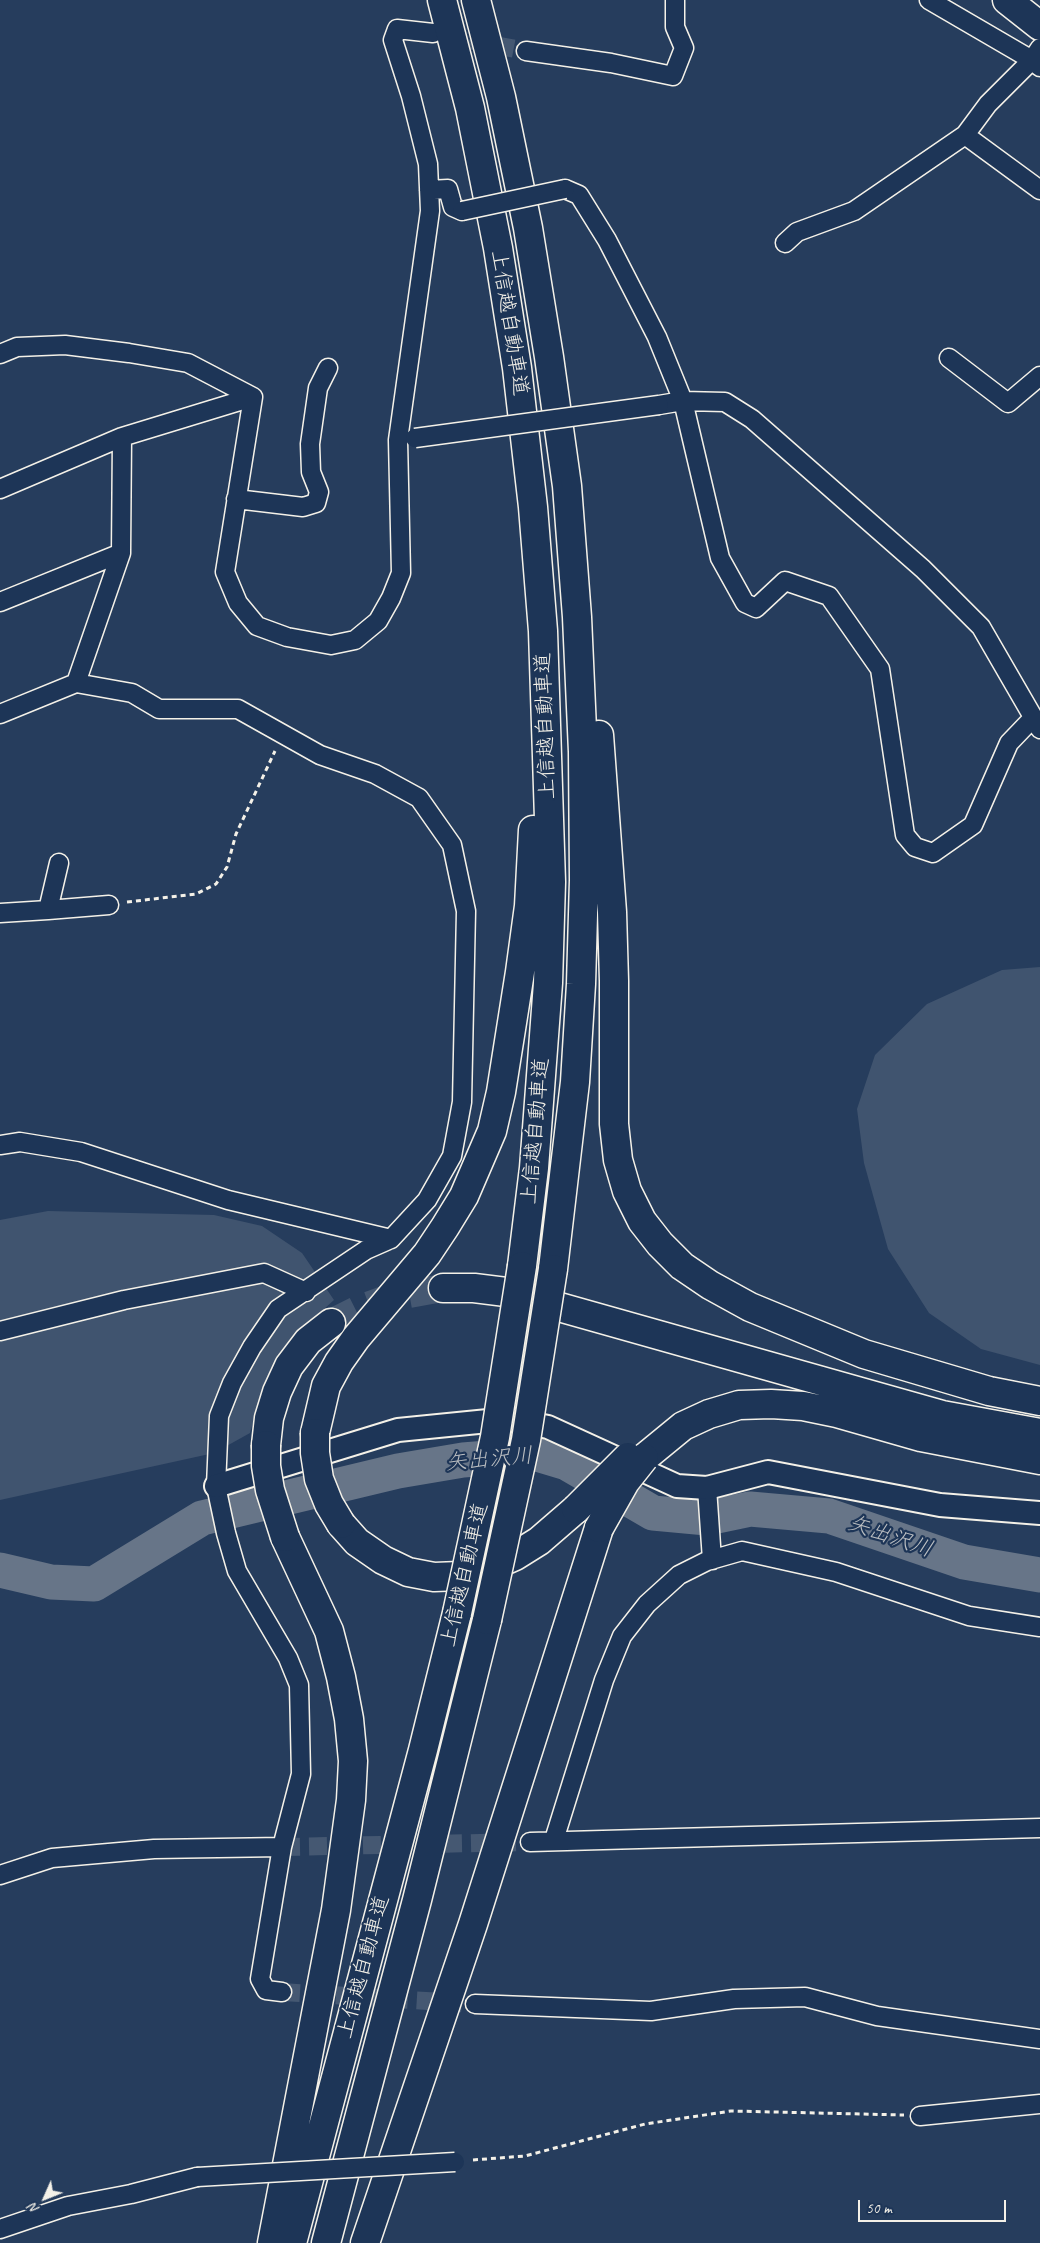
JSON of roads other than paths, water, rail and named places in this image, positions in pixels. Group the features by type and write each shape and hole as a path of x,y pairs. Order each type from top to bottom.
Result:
{"highway":[{"name":"上信越自動車道","path":"292,2243 423,1750 457,1613 495,1437 522,1266 542,1080 548,983 551,882 543,631 533,507 517,368 498,248 470,108 442,0"},
{"name":"上信越自動車道","path":"326,2243 418,1900 488,1620 526,1440 553,1269 575,1082 581,984 584,880 583,752 577,618 567,486 528,228 501,98 476,0"},
{"path":"1007,0 1040,26"},
{"path":"517,368 535,719 534,828 528,916 502,1092 492,1130 464,1196 427,1254 356,1338 339,1362 326,1386 315,1433 315,1453 319,1479 329,1504 341,1524 358,1542 383,1560 408,1572 434,1577 460,1576 488,1568 515,1556 539,1541 639,1455"},
{"path":"567,486 585,608 606,820 614,981 614,1124 618,1160 626,1191 642,1221 660,1244 682,1266 710,1285 750,1307 873,1356 989,1391 1040,1401"},
{"path":"443,1288 474,1288 506,1292 942,1416 1040,1433"},
{"path":"272,2243 336,1910 351,1800 353,1761 346,1702 329,1631 285,1537 270,1490 266,1466 266,1445 269,1418 277,1392 289,1366 308,1341 331,1323"},
{"path":"364,2243 470,1933 599,1528 639,1455 654,1435 679,1421 707,1410 739,1405 803,1406 837,1413 921,1437 1040,1460"}],"street":[{"path":"526,51 611,63 673,76 684,48 675,27 675,0"},
{"path":"786,243 797,232 854,211 965,135 988,104 1037,58 928,0"},
{"path":"253,397 225,572 238,603 257,626 287,636 331,644 355,640 378,621 391,598 401,573 407,439 430,211 428,164 411,96 393,40 397,29 432,33"},
{"path":"965,135 1040,190"},
{"path":"407,439 682,401 725,402 752,419 923,569 981,627 1037,724 1009,743 973,825 933,853 916,847 905,835 880,669 829,596 785,581 756,608 745,603 720,558 682,401 657,337 607,240 579,195 565,189 462,211 453,207 448,189 429,190"},
{"path":"0,354 17,347 65,345 149,356 188,363 253,397"},
{"path":"949,358 1008,403 1040,376"},
{"path":"236,499 303,507 316,503 319,492 311,472 310,444 318,388 328,368"},
{"path":"1,485 122,437 253,397"},
{"path":"76,683 121,553 122,437"},
{"path":"0,602 121,553"},
{"path":"0,730 3,713 76,683 132,693 159,709 238,709 320,755 375,774 419,798 452,845 466,911 462,1102 452,1156 427,1200 391,1239 366,1250 278,1309 252,1347 232,1383 219,1416 217,1494 237,1571 288,1658 299,1685 301,1774 282,1847 260,1979 266,1990 282,1992"},
{"path":"48,910 59,862"},
{"path":"0,913 109,905"},
{"path":"3,1146 20,1142 81,1152 228,1200 391,1239"},
{"path":"0,1331 124,1300 264,1273 306,1292"},
{"path":"217,1494 398,1430 508,1419 548,1427 677,1486 707,1494 768,1472 940,1505 1040,1514"},
{"path":"707,1494 711,1554"},
{"path":"554,1840 604,1680 622,1636 647,1604 679,1575 711,1554 742,1552 836,1572 970,1616 1040,1627"},
{"path":"530,1842 1040,1828"},
{"path":"0,1875 52,1858 154,1849 282,1847"},
{"path":"475,2004 651,2011 734,1999 805,1997 877,2016 1040,2039"},
{"path":"920,2116 1040,2104"},
{"path":"0,2229 68,2206 131,2194 197,2178 455,2162"}],"waterway":[{"name":"矢出沢川","path":"0,1570 51,1582 94,1584 202,1518 398,1471 463,1460 537,1454 567,1463 653,1513 707,1518 750,1509 829,1516 964,1562 1040,1575"}],"tunnel":[{"path":"443,35 526,51"},
{"path":"331,1323 359,1309 392,1297 443,1288"},
{"path":"282,1847 530,1842"},
{"path":"282,1992 475,2004"}]}
